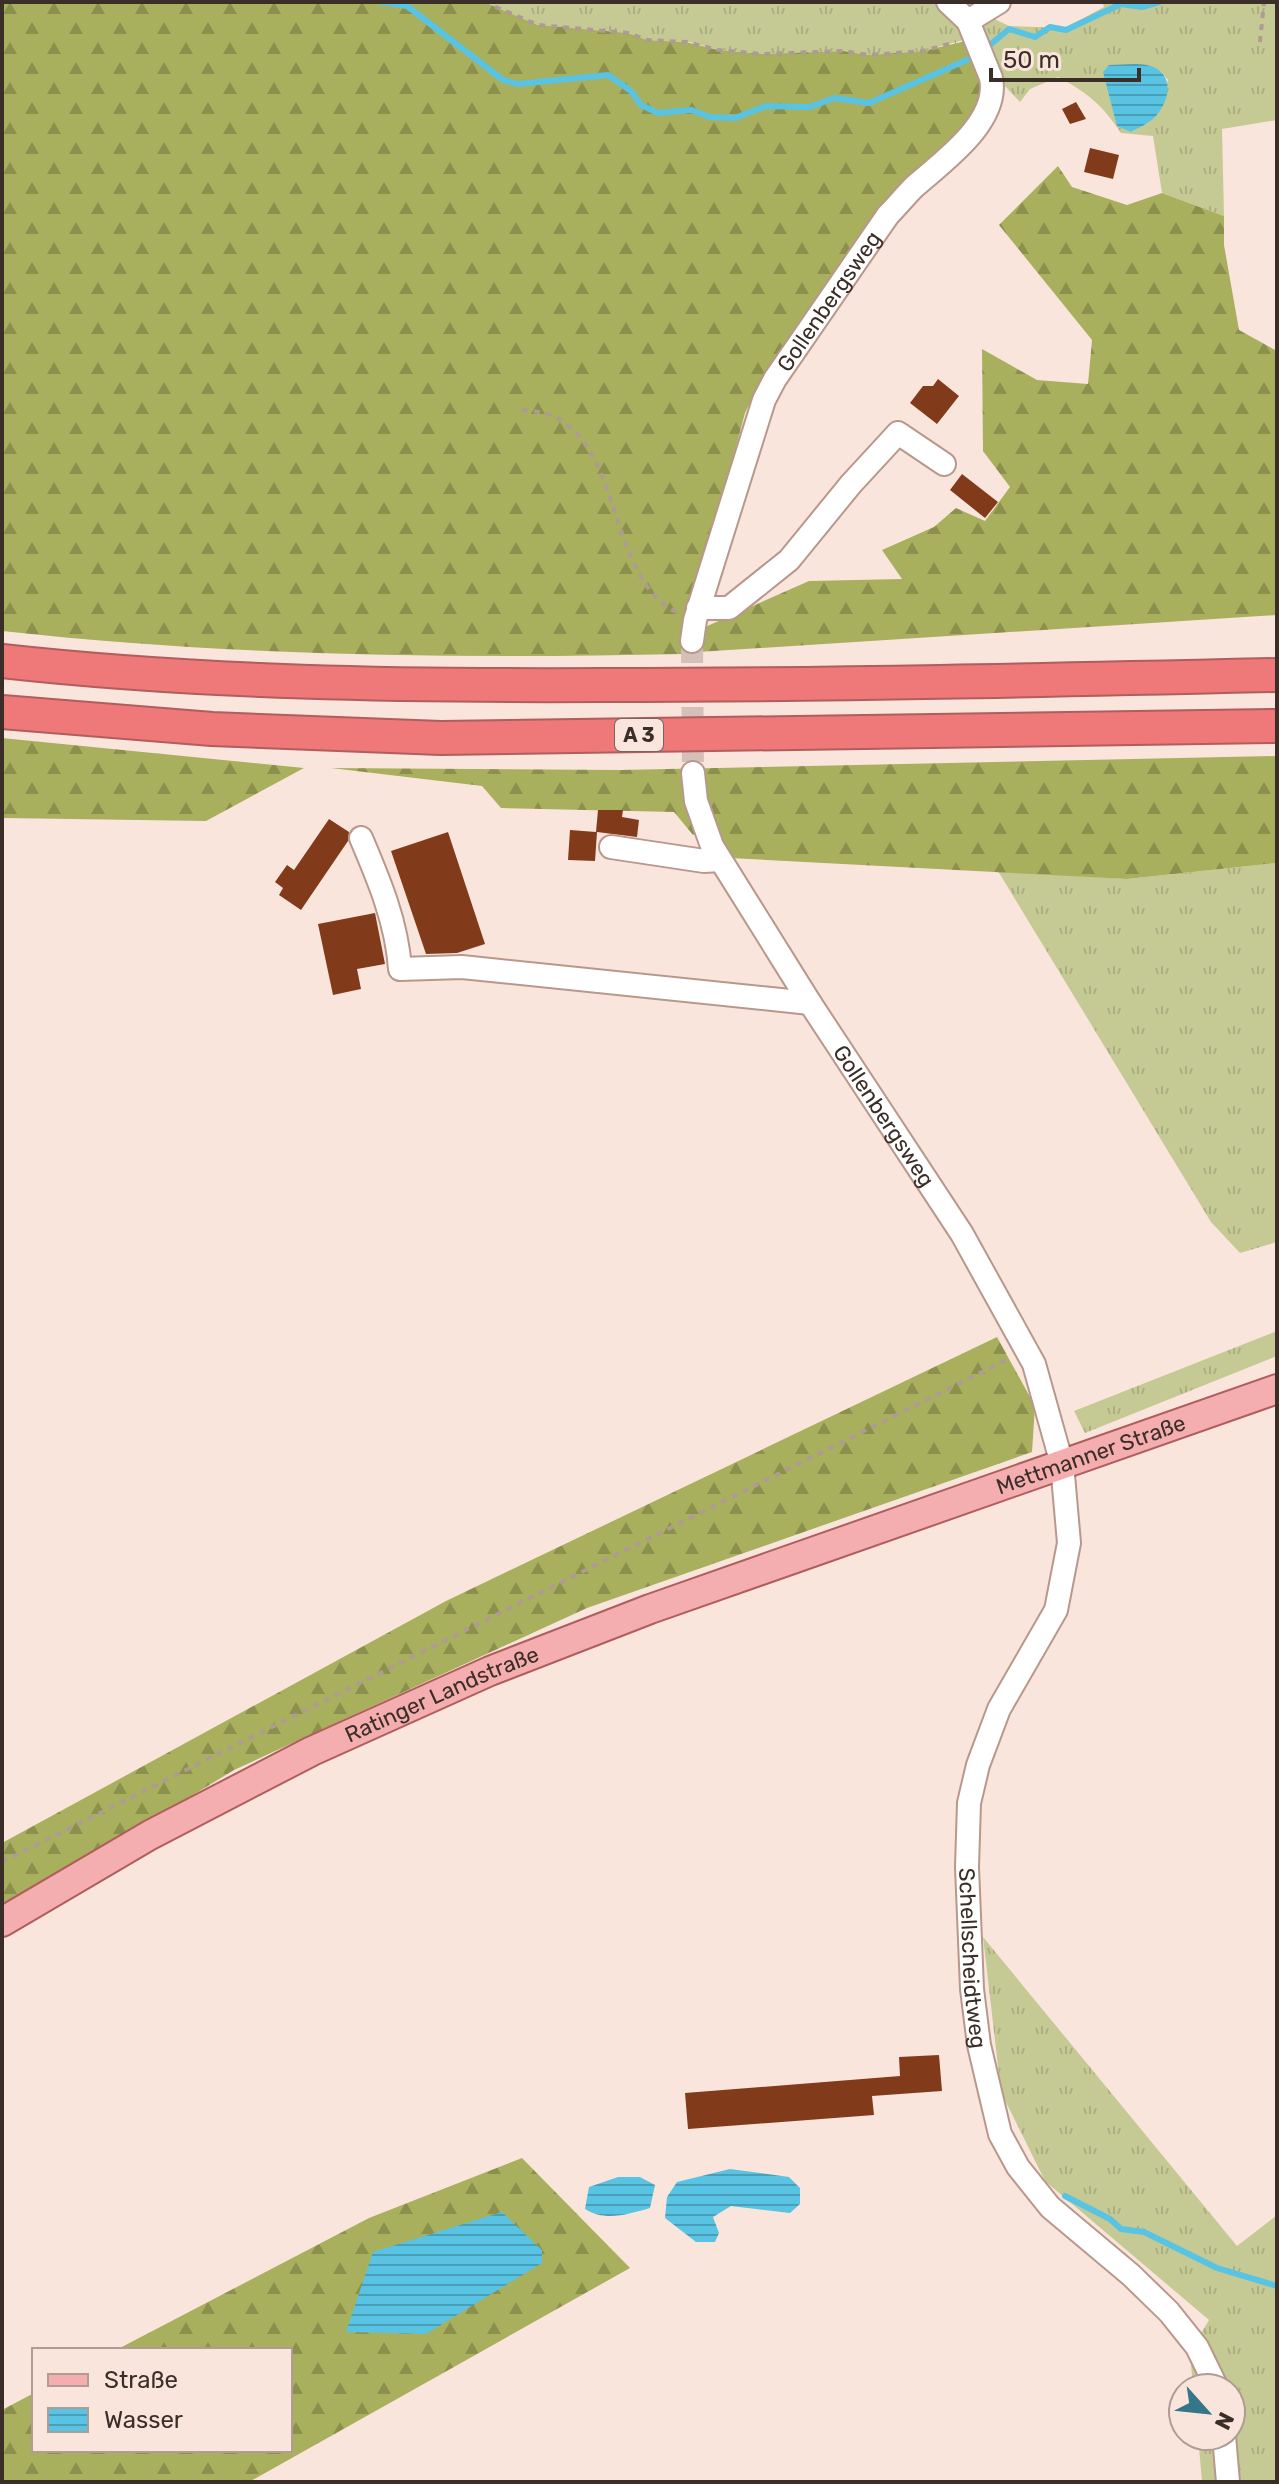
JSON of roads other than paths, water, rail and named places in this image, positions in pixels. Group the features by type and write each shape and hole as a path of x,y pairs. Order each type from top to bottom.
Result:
{"highway":[{"path":"2,661 214,679 447,686 802,685 1277,675"},
{"name":"A 3","path":"2,712 212,729 441,738 1277,726"}],"main road":[{"name":"Mettmanner Straße","path":"904,1520 1277,1389"},
{"name":"Ratinger Landstraße","path":"2,1922 150,1835 312,1751 490,1671 650,1609 904,1520"}],"street":[{"name":"Gollenbergsweg","path":"944,464 898,433 851,484 789,560 729,608 695,623 756,419 775,379 888,215 970,136 991,97 991,78 971,29 948,2"},
{"path":"971,29 999,2"},
{"name":"Gollenbergsweg","path":"693,773 696,801 720,860 962,1234 1034,1364 1062,1464"},
{"path":"361,838 379,880 398,941 400,969 462,967 810,1003"},
{"path":"611,847 704,861 720,860"},
{"name":"Schellscheidtweg","path":"1062,1464 1069,1543 1056,1610 999,1709 978,1765 969,1803 967,1867 972,1989 979,2045 1000,2134 1018,2167 1050,2207 1131,2275 1169,2312 1197,2347 1209,2372"},
{"path":"1225,2452 1228,2482"}],"water":[{"path":"1109,65 1147,65 1157,69 1167,81 1166,97 1159,112 1151,121 1131,132 1117,126 1103,72"},
{"path":"730,2169 789,2177 800,2188 800,2204 790,2213 731,2206 713,2217 719,2233 715,2242 696,2242 665,2218 667,2197 677,2182"},
{"path":"618,2177 640,2177 655,2185 650,2208 609,2216 585,2209 589,2187"},
{"path":"502,2212 542,2250 542,2263 426,2334 346,2332 373,2252"}],"waterway":[{"path":"381,2 407,6 503,80 518,84 608,75 631,91 641,105 658,113 691,110 710,117 735,118 766,106 810,107 834,98 869,103 976,56"},
{"path":"985,49 1009,29 1035,37 1050,27 1066,30 1121,4 1142,7 1159,2"},
{"path":"1065,2196 1110,2219 1121,2229 1144,2232 1217,2268 1277,2286"}],"tunnel":[{"path":"692,641 693,773"}]}
